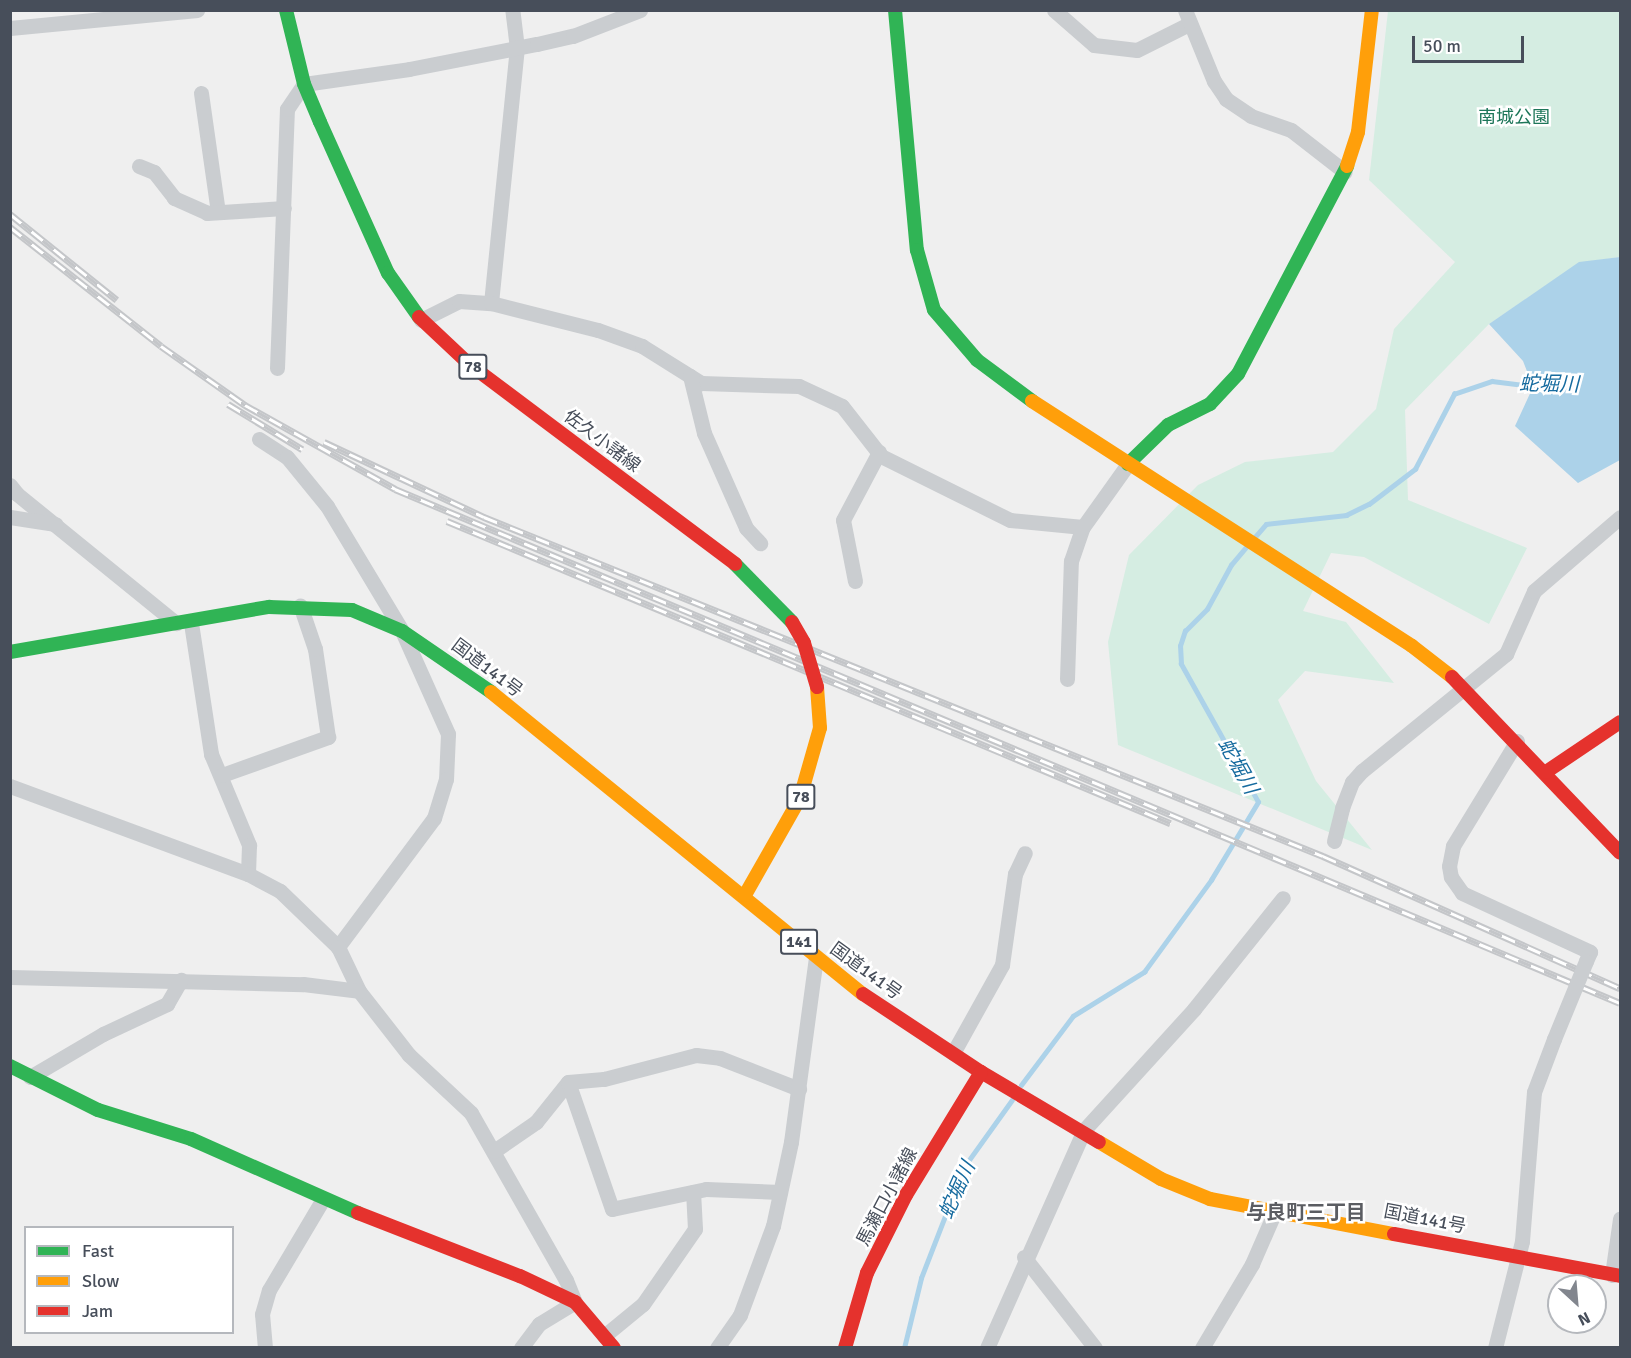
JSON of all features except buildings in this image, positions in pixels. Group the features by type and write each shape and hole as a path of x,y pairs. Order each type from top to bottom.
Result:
{"main road":[{"name":"佐久小諸線","path":"286,10 304,84 388,273 421,320 469,364 734,563 792,622 804,643 817,687 820,728 800,798 745,895"},
{"path":"895,10 917,250 934,310 977,360 1128,465 1311,584 1412,646 1466,688 1620,853"},
{"path":"1128,465 1168,425 1210,404 1238,374 1345,172 1358,132 1372,10"},
{"name":"国道141号","path":"10,652 185,624 269,607 300,605 352,610 402,632 461,668 745,895 816,957 981,1072 1084,1130 1161,1179 1210,1199 1519,1254 1616,1275"},
{"path":"1546,772 1620,722"},
{"path":"10,1066 98,1110 191,1139 323,1199 520,1276 575,1302 609,1342"},
{"name":"馬瀬口小諸線","path":"844,1347 867,1273 887,1234 981,1072"}],"street":[{"path":"10,28 197,10"},
{"path":"491,303 517,48 512,10"},
{"path":"277,368 287,109 304,84 409,69 517,48 640,10"},
{"path":"1054,10 1094,45 1137,50 1187,17 1226,99 1251,116 1291,130 1345,172"},
{"path":"201,93 218,212"},
{"path":"139,166 154,172 174,198 207,213 284,208"},
{"path":"421,320 459,301 491,303 598,330 642,346 701,383 800,386 842,406 879,452 1010,520 1083,527"},
{"path":"690,376 704,434 746,528 760,543"},
{"path":"259,439 287,457 327,506 402,632 448,734 446,778 434,818 338,947"},
{"path":"855,581 843,520 879,452"},
{"path":"1067,679 1071,561 1083,527 1128,465"},
{"path":"10,485 55,524 185,624 211,754 222,775 249,845 248,874"},
{"path":"10,517 55,524"},
{"path":"1334,841 1342,808 1357,777 1506,654 1534,591 1620,517"},
{"path":"222,775 328,737 315,649 300,605"},
{"path":"1495,1347 1519,1254 1534,1092 1590,952 1496,909 1456,886 1449,856 1517,741"},
{"path":"10,786 248,874 280,891 338,947 358,991 409,1054 471,1113 494,1151 575,1302 538,1324 521,1347"},
{"path":"953,1053 1002,965 1015,874 1025,853"},
{"path":"987,1347 1024,1257 1084,1130 1194,1009 1283,898"},
{"path":"717,1347 740,1315 773,1226 799,1089 816,957"},
{"path":"10,976 303,984 358,991"},
{"path":"30,1077 103,1034 167,1004 181,980"},
{"path":"494,1151 536,1122 568,1082 604,1079 696,1055 720,1058 799,1089"},
{"path":"568,1082 612,1209 693,1192 780,1192"},
{"path":"609,1342 643,1304 695,1229 693,1192"},
{"path":"265,1347 262,1314 269,1290 323,1199"},
{"path":"1202,1347 1252,1264 1276,1209"},
{"path":"1616,1275 1620,1219"},
{"path":"1024,1257 1095,1347"}],"green space":[{"name":"南城公園","path":"1388,11 1620,11 1620,257 1579,263 1489,324 1405,410 1408,500 1527,548 1489,624 1364,557 1331,553 1303,611 1346,622 1394,683 1305,671 1278,700 1316,781 1372,850 1118,745 1108,642 1129,555 1198,485 1245,462 1333,452 1376,409 1394,329 1455,262 1369,180"}],"water":[{"path":"1620,257 1620,460 1578,483 1515,426 1533,387 1523,361 1489,324 1579,262"}],"waterway":[{"name":"蛇堀川","path":"1254,538 1266,524 1346,515 1369,504 1415,469 1454,394 1492,381 1539,387"},
{"name":"蛇堀川","path":"1021,1085 1073,1016 1144,972 1211,880 1258,802 1181,664 1180,646 1185,631 1207,609 1231,565 1247,546"},
{"name":"蛇堀川","path":"904,1348 921,1278 964,1167 1012,1100"}],"railway":[{"path":"10,214 117,300"},
{"path":"10,227 161,346 245,405 395,489 1620,1003"},
{"path":"228,404 302,449"},
{"path":"324,442 484,517 1323,856 1620,988"},
{"path":"447,521 1170,823"}],"traffic: fast":[{"path":"286,10 304,84 320,122 388,273 419,317"},
{"path":"895,10 917,250 934,310 977,360 1032,401"},
{"path":"1128,464 1168,425 1210,404 1238,374 1347,166"},
{"path":"735,564 792,622"},
{"path":"10,652 269,607 352,610 402,631 491,692"},
{"path":"10,1066 98,1110 191,1139 358,1213"}],"traffic: slow":[{"path":"1347,166 1358,132 1372,10"},
{"path":"1032,401 1412,646 1452,677"},
{"path":"745,895 800,798 820,728 817,687"},
{"path":"491,692 863,994"},
{"path":"1099,1142 1161,1179 1210,1199 1394,1234"}],"traffic: jam":[{"path":"419,317 469,364 735,564"},
{"path":"792,622 804,643 817,687"},
{"path":"1452,677 1620,853"},
{"path":"1546,772 1620,722"},
{"path":"863,994 981,1072 1099,1142"},
{"path":"845,1348 867,1273 906,1195 981,1072"},
{"path":"358,1213 520,1276 575,1302 614,1348"},
{"path":"1394,1234 1620,1276"}],"district":[{"name":"与良町三丁目","path":"1306,1212"}]}
